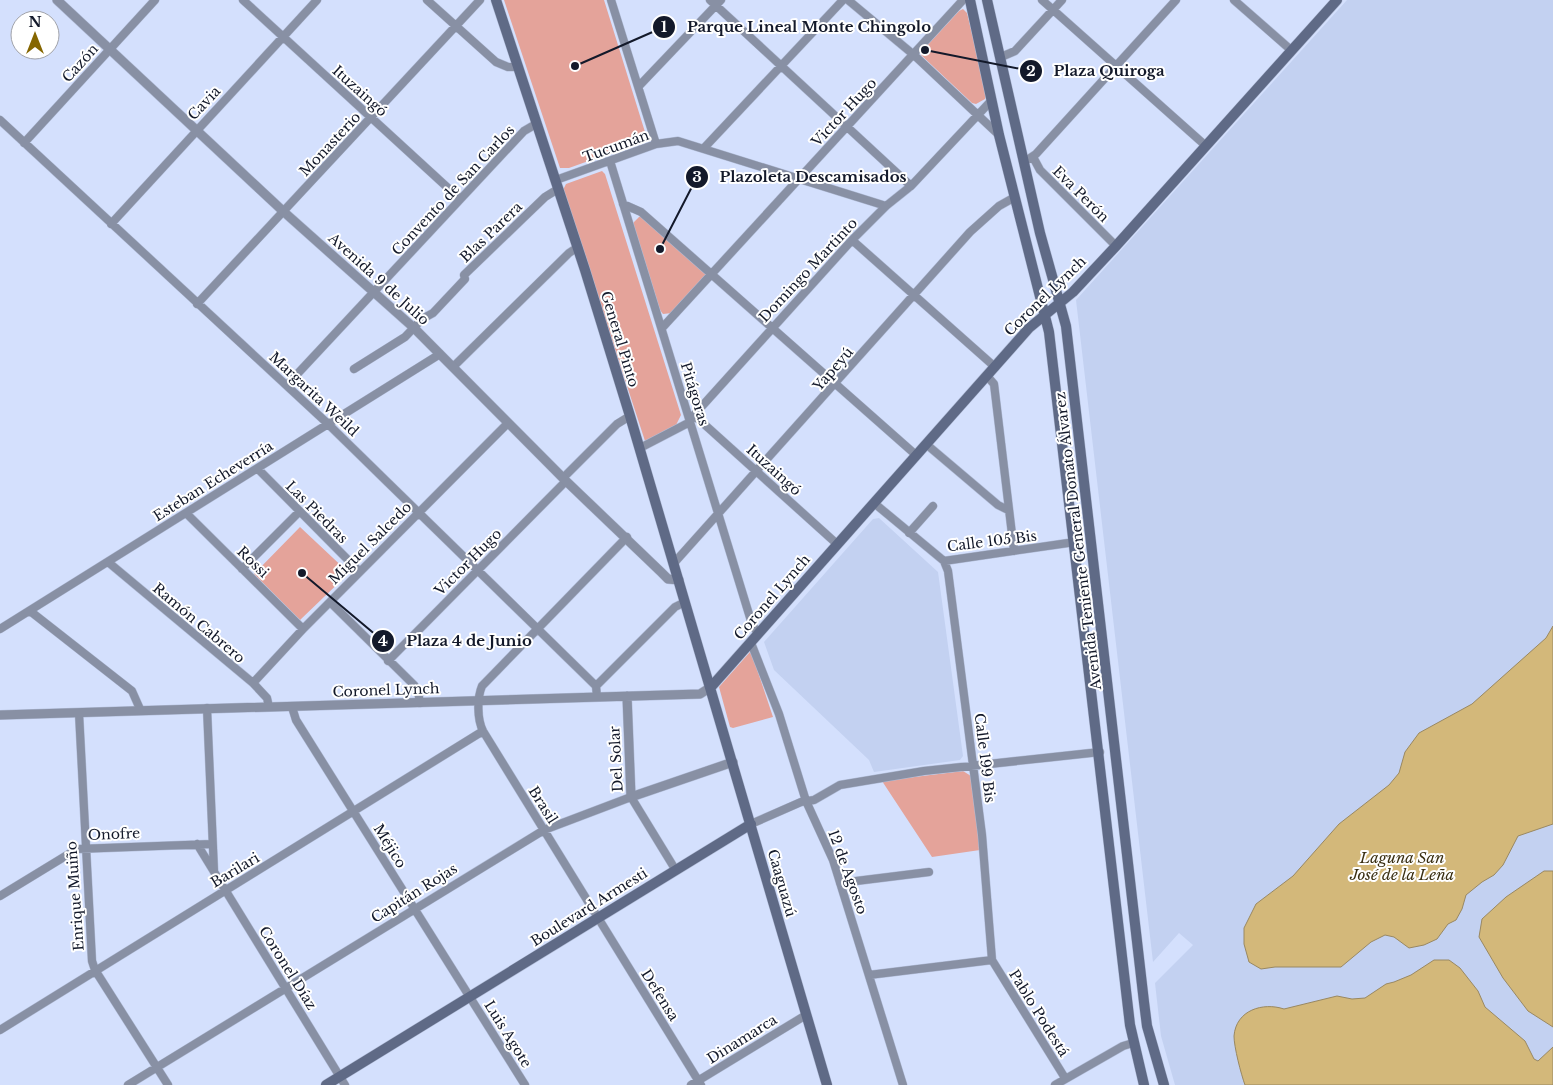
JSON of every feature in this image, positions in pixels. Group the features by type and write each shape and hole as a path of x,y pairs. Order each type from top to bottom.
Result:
{"main road":[{"name":"General Pinto","path":"496,0 578,247 711,687"},
{"name":"Avenida Teniente General Donato Álvarez","path":"970,0 1000,135 1045,315 1051,348 1133,1043 1144,1085"},
{"name":"Avenida Teniente General Donato Álvarez","path":"987,0 1029,159 1027,174 1040,233 1066,326 1146,1017 1164,1085"},
{"name":"Coronel Lynch","path":"711,687 1030,328 1059,303 1116,246 1337,0"},
{"name":"Caaguazú","path":"711,687 827,1085"},
{"name":"Boulevard Armesti","path":"326,1085 342,1081 470,996 750,824"}],"street":[{"name":"Avenida 9 de Julio","path":"57,0 284,212 414,328 564,479 627,537 668,579 679,580"},
{"name":"Cazón","path":"24,143 155,0"},
{"name":"Ituzaingó","path":"242,0 460,199"},
{"name":"Cavia","path":"111,224 317,0"},
{"path":"427,0 496,62 508,67 518,67"},
{"name":"Monasterio","path":"197,304 480,0"},
{"path":"611,0 656,144"},
{"path":"704,148 843,0"},
{"path":"848,0 914,55 978,117 1000,135"},
{"name":"Victor Hugo","path":"662,328 963,0"},
{"path":"1042,0 1206,146"},
{"path":"1001,57 1015,51 1062,0"},
{"path":"1029,159 1176,0"},
{"path":"1234,0 1291,50"},
{"path":"639,86 716,2 780,67 911,186"},
{"name":"Domingo Martinto","path":"640,448 692,419 773,326 852,240 886,206 911,186 992,101"},
{"name":"Margarita Weild","path":"0,120 197,304 287,385 596,686"},
{"name":"Convento de San Carlos","path":"287,385 524,131 536,124"},
{"name":"Tucumán","path":"557,185 610,161 656,144 678,141 886,206"},
{"name":"Eva Perón","path":"1029,159 1116,246"},
{"name":"Pitágoras","path":"610,161 692,419 718,514 752,624 758,634"},
{"path":"1027,174 1040,170"},
{"name":"Blas Parera","path":"354,369 405,337 422,319 433,314 465,280 464,275 557,185"},
{"name":"Yapeyú","path":"674,563 970,232 999,206 1015,197"},
{"path":"623,204 641,212 773,326 916,455"},
{"path":"852,240 995,367"},
{"path":"452,367 569,252 578,247"},
{"name":"Esteban Echeverría","path":"0,629 440,354"},
{"path":"987,376 994,384 1014,551"},
{"name":"Victor Hugo","path":"388,660 477,571 617,424 630,416"},
{"name":"Ituzaingó","path":"692,419 757,471 837,544"},
{"name":"Miguel Salcedo","path":"253,683 359,571 508,423"},
{"path":"926,444 998,505 1008,510"},
{"name":"Las Piedras","path":"258,469 359,571"},
{"name":"Calle 105 Bis","path":"874,503 944,561 1075,542"},
{"path":"909,533 932,506"},
{"path":"242,569 299,512"},
{"name":"Rossi","path":"186,513 303,629"},
{"path":"479,702 482,686 627,537"},
{"name":"Calle 199 Bis","path":"944,561 948,571 974,766 986,869 992,960"},
{"name":"Ramón Cabrero","path":"108,562 253,683 267,698 269,707"},
{"path":"330,602 414,686 418,691 420,703"},
{"path":"597,697 596,686 675,607 686,602"},
{"path":"30,611 132,691 140,710"},
{"name":"12 de Agosto","path":"751,643 779,714 806,801 831,855 903,1085"},
{"name":"Coronel Lynch","path":"0,715 700,694 711,687"},
{"name":"Del Solar","path":"627,696 631,797 675,869"},
{"name":"Brasil","path":"479,702 480,723 483,731 598,919"},
{"name":"Méjico","path":"292,707 296,720 470,996"},
{"name":"Coronel Díaz","path":"207,708 214,873"},
{"name":"Enrique Muiño","path":"78,713 91,954 95,970 168,1085"},
{"name":"Barilari","path":"0,1030 483,731"},
{"name":"Boulevard Armesti","path":"750,824 806,801 814,800 834,787 878,778 1100,752"},
{"name":"Capitán Rojas","path":"128,1085 544,830 631,797 733,762"},
{"name":"Coronel Díaz","path":"197,844 342,1081"},
{"name":"Onofre","path":"0,896 72,852 84,848 212,844"},
{"path":"840,882 929,872"},
{"name":"Defensa","path":"598,919 697,1084"},
{"path":"869,975 992,960"},
{"name":"Pablo Podestá","path":"992,960 1065,1078"},
{"name":"Luis Agote","path":"470,996 525,1085"},
{"name":"Dinamarca","path":"697,1084 806,1016"},
{"path":"1055,1085 1133,1043"}],"shaded area":[{"path":"504,0 604,0 645,132 644,141 569,168 560,168"},
{"path":"1347,0 1553,0 1553,1085 1175,1085 1161,1036 1155,983 1193,945 1179,933 1153,962 1076,300"},
{"path":"963,9 967,13 987,94 985,99 976,104 972,103 921,55 922,51"},
{"path":"602,171 605,174 681,415 676,425 645,441 563,190 566,184"},
{"path":"639,217 643,217 707,274 672,313 663,314 660,310 633,223"},
{"path":"879,518 938,572 963,756 960,760 874,772 869,760 774,670 764,642 873,519"},
{"path":"300,527 349,573 300,620 254,574"},
{"path":"750,652 773,717 733,728 730,727 719,687"},
{"path":"963,771 971,776 980,850 932,857 882,781"}],"water":[{"name":"Laguna San José de la Leña","path":"1553,626 1553,824 1518,836 1503,865 1494,875 1466,895 1456,920 1448,924 1437,939 1424,945 1409,948 1394,937 1385,935 1371,942 1341,967 1275,967 1261,969 1249,962 1244,944 1244,928 1256,904 1293,876 1339,824 1389,785 1399,773 1405,752 1419,733 1472,704 1546,638"},
{"path":"1544,871 1553,871 1553,1027 1528,1011 1503,978 1479,937 1482,919 1506,897"},
{"path":"1434,960 1449,960 1460,968 1478,991 1485,1007 1525,1041 1534,1059 1538,1061 1553,1047 1553,1085 1245,1085 1234,1036 1236,1027 1245,1014 1259,1008 1276,1007 1284,1009 1337,996 1352,999 1365,998 1386,984 1411,975"}],"place":[{"name":"Plaza Quiroga","path":"925,50"},
{"name":"Parque Lineal Monte Chingolo","path":"575,66"},
{"name":"Plazoleta Descamisados","path":"660,249"},
{"name":"Plaza 4 de Junio","path":"302,573"}]}
